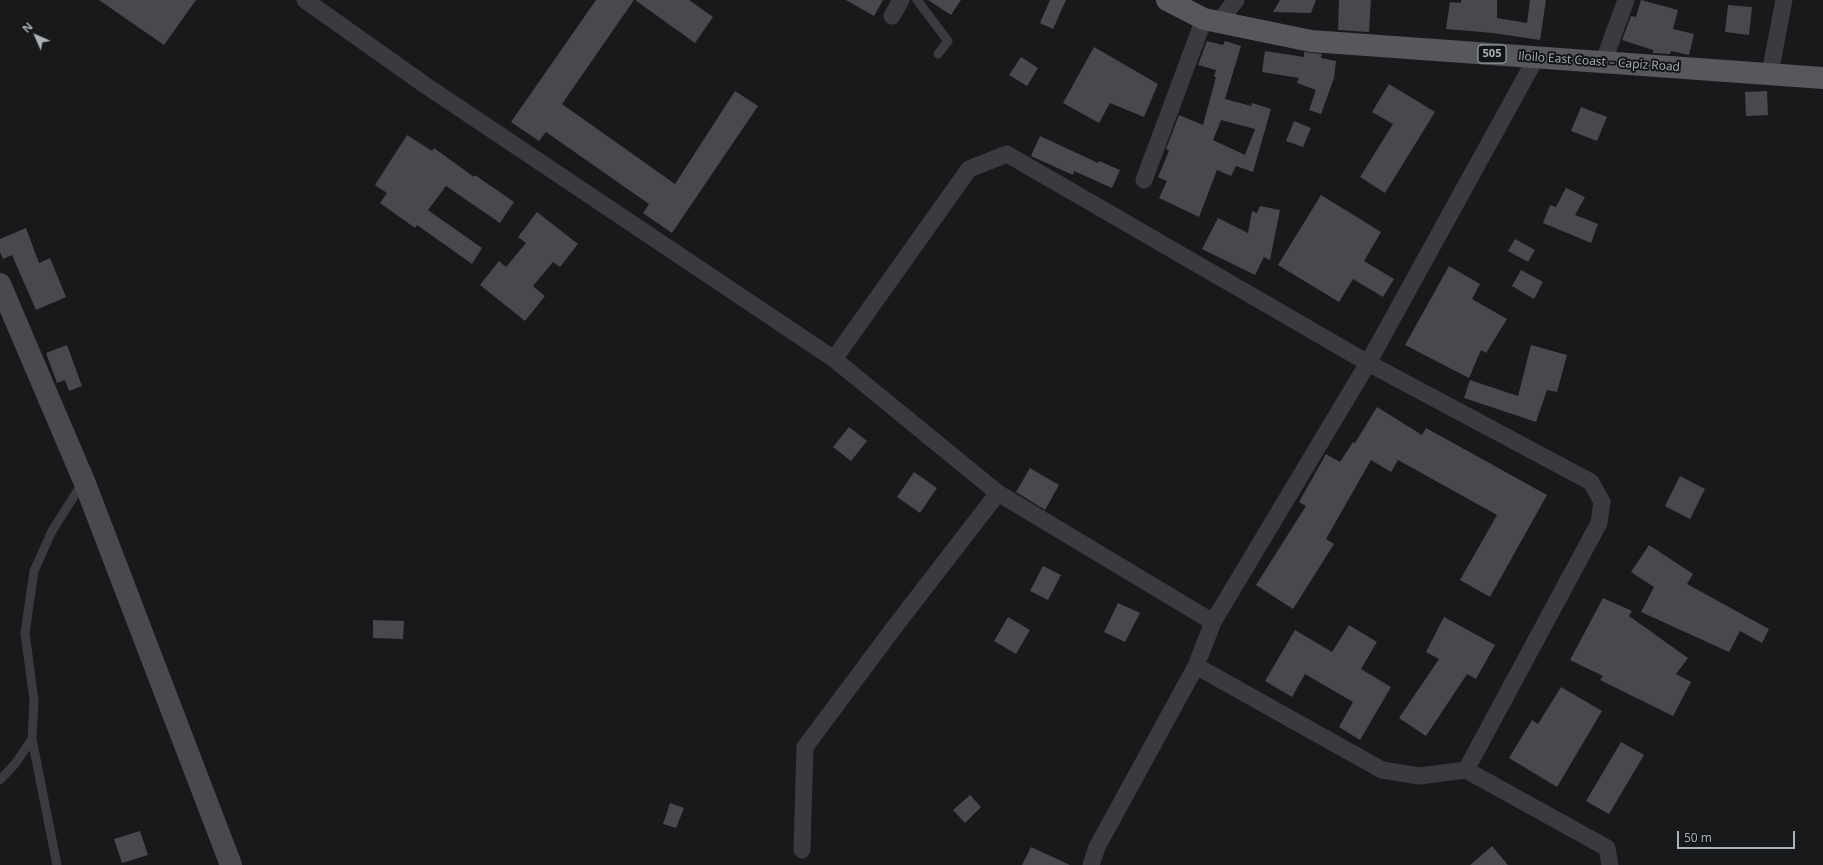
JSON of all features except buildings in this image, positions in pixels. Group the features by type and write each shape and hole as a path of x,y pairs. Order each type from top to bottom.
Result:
{"main road":[{"name":"Iloilo East Coast – Capiz Road","path":"1167,0 1211,21 1311,41 1823,78"},
{"path":"0,284 84,481 231,865"}],"street":[{"path":"305,0 425,85 834,359 998,493 1213,622"},
{"path":"892,16 901,0"},
{"path":"1144,180 1211,21 1236,0"},
{"path":"1603,63 1626,0"},
{"path":"1770,73 1784,0"},
{"path":"1091,865 1097,847 1196,666 1213,622 1368,363 1536,58"},
{"path":"834,359 970,169 1007,154 1368,363 1591,482 1602,502 1600,523 1466,770"},
{"path":"802,850 805,747 896,625 998,493"},
{"path":"1196,666 1382,770 1419,776 1466,770 1607,848 1610,865"}],"lane":[{"path":"917,0 948,41 938,54"},
{"path":"57,865 32,739 34,700 25,633 34,571 52,531 84,481"},
{"path":"0,780 15,764 32,739"}]}
